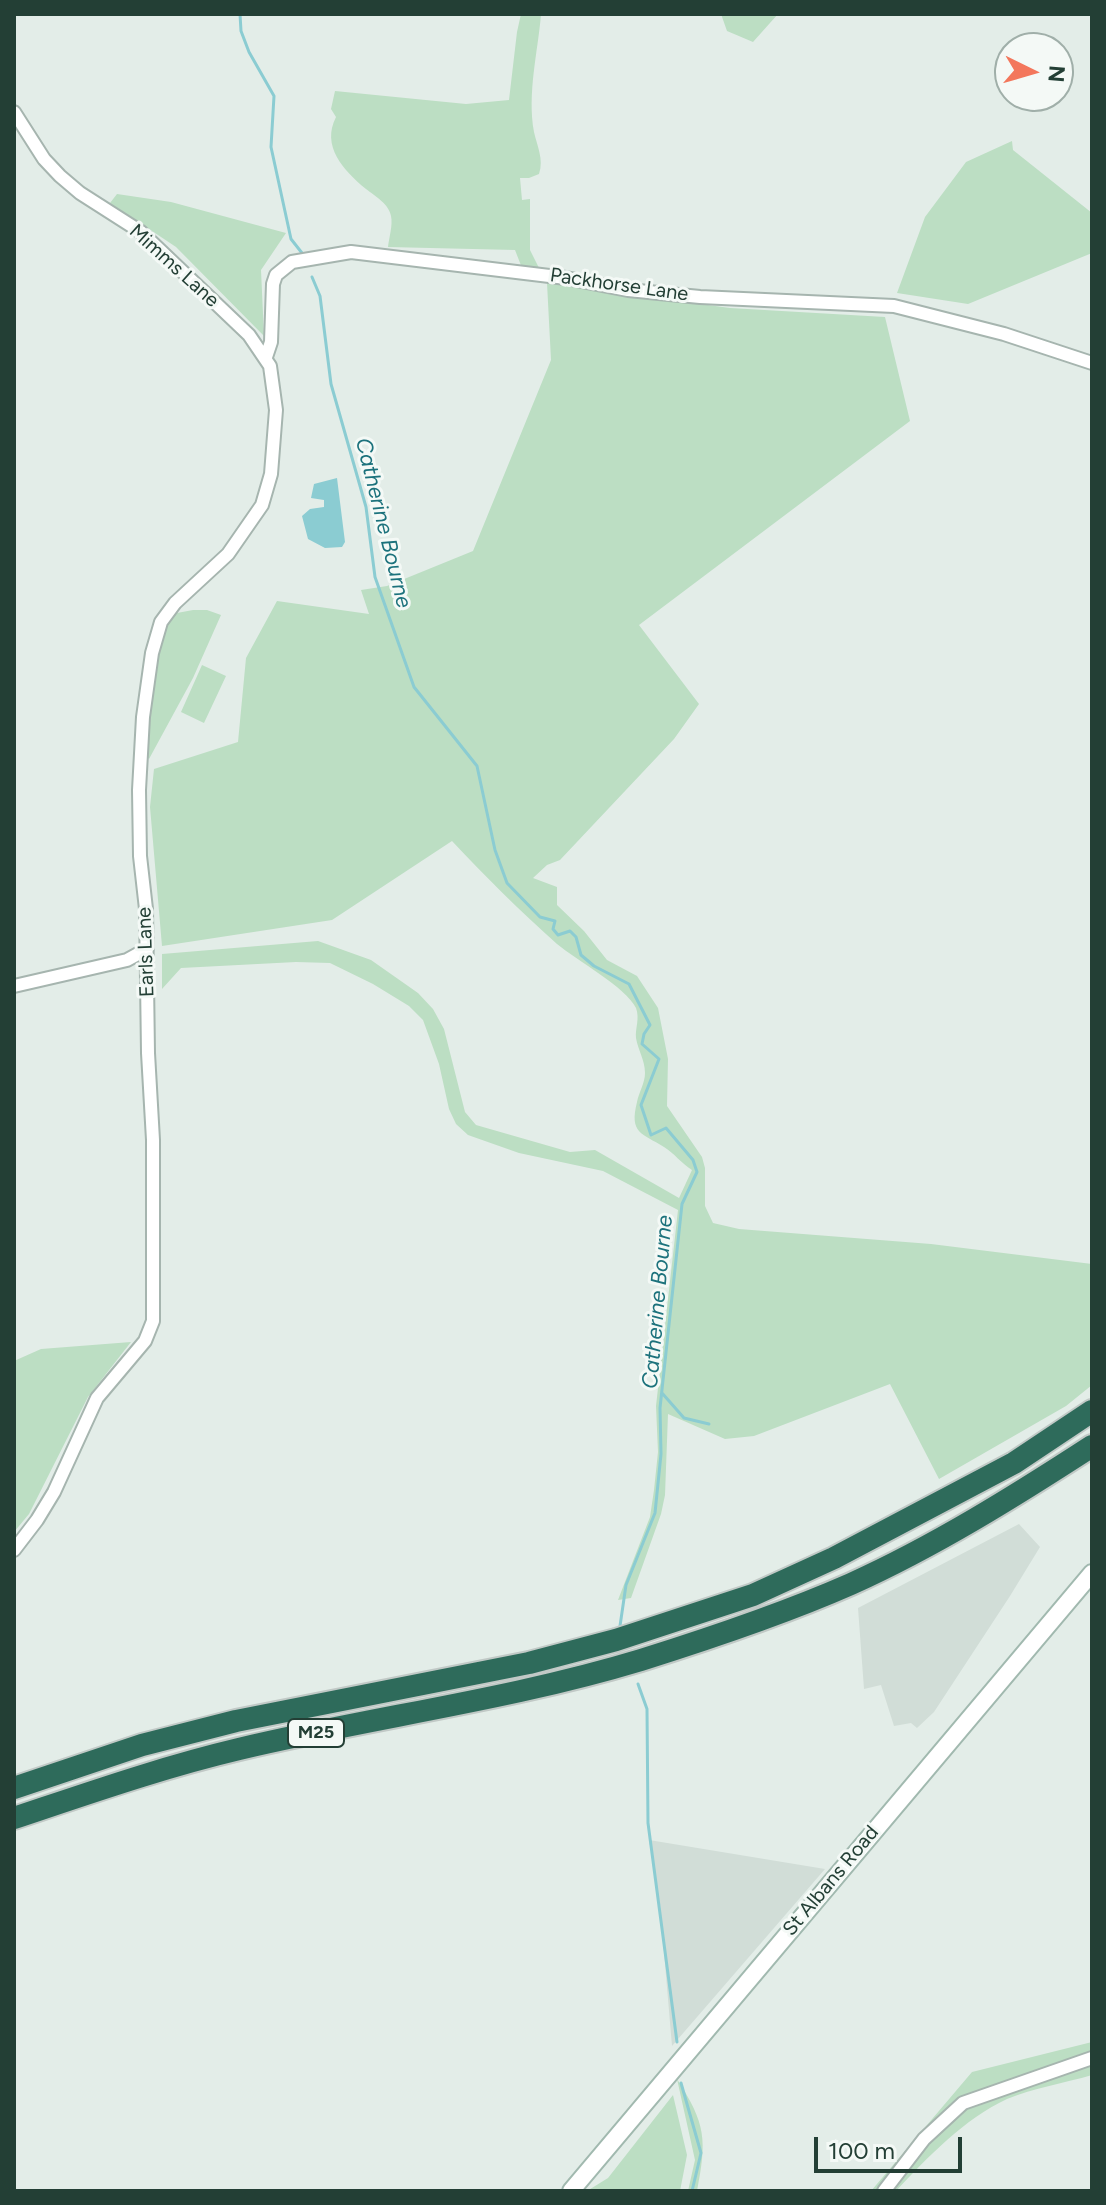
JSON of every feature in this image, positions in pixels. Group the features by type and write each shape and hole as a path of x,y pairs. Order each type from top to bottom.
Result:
{"highway":[{"name":"M25","path":"14,1788 142,1745 236,1721 529,1663 625,1637 753,1595 834,1558 1014,1463 1092,1411"},
{"name":"M25","path":"14,1818 153,1772 240,1749 465,1704 632,1662 738,1628 852,1583 991,1509 1092,1446"}],"main road":[{"name":"St Albans Road","path":"571,2191 1092,1573"}],"street":[{"name":"Mimms Lane","path":"14,112 44,159 60,176 80,193 141,232 249,335 266,357"},
{"name":"Packhorse Lane","path":"266,357 271,342 276,275 292,262 351,252 566,278 628,290 700,297 894,306 1004,334 1092,363"},
{"name":"Earls Lane","path":"14,1550 54,1492 97,1398 145,1341 153,1321 153,1140 139,790 143,717 152,653 161,622 175,603 228,554 262,505 271,474 276,410 266,357"},
{"path":"14,986 127,960 147,949"},
{"path":"127,960 147,973"},
{"path":"884,2191 924,2139 963,2103 1092,2058"}],"shaded area":[{"path":"1019,1524 1040,1547 1010,1596 934,1712 917,1728 911,1723 894,1726 881,1685 864,1689 858,1608"},
{"path":"649,1840 825,1869 672,2046 660,1905"}],"green space":[{"path":"521,14 541,14 532,102 540,168 539,174 520,178 522,200 530,199 530,250 540,270 522,268 515,250 388,247 391,220 388,208 342,166 333,148 331,138 336,117 331,109 335,91 466,104 509,100"},
{"path":"721,14 778,14 753,42 727,31"},
{"path":"1012,141 1013,150 1092,213 1092,253 968,304 897,293 925,217 966,162"},
{"path":"117,194 171,202 286,233 261,270 264,336 176,247 110,203"},
{"path":"547,283 730,308 885,317 910,421 639,625 699,704 674,739 560,860 547,865 533,878 557,887 557,905 584,931 607,960 637,976 658,1008 668,1059 667,1106 702,1157 705,1206 713,1223 739,1229 931,1244 1092,1264 1092,1385 1066,1406 939,1479 890,1384 754,1436 725,1439 668,1414 665,1495 661,1514 631,1598 618,1600 650,1517 658,1452 656,1406 678,1210 603,1171 519,1153 468,1135 456,1124 449,1109 439,1064 423,1020 409,1006 373,984 330,963 296,962 181,968 162,989 162,954 318,941 371,960 418,993 433,1009 444,1029 465,1112 476,1125 570,1152 595,1150 679,1198 692,1170 636,1127 635,1113 645,1073 636,1038 636,1008 622,991 543,932 452,841 332,920 162,946 150,807 154,769 238,742 246,658 277,601 369,614 361,590 387,586 473,551 551,360"},
{"path":"207,610 221,615 193,678 149,759 144,754 151,680 166,625 177,613"},
{"path":"202,665 226,676 204,723 181,712"},
{"path":"131,1342 88,1397 29,1514 14,1532 14,1361 41,1349"},
{"path":"1092,2042 1092,2075 1038,2089 991,2107 961,2128 896,2191 871,2191 972,2072"},
{"path":"677,2079 694,2108 702,2133 697,2191 688,2191 695,2160"},
{"path":"673,2095 687,2155 680,2191 587,2191 608,2178"}],"water":[{"path":"337,478 345,542 342,547 325,548 308,539 302,516 310,509 324,507 324,500 311,498 314,484"}],"waterway":[{"path":"240,14 241,31 249,52 274,96 271,147 291,239 302,253"},
{"name":"Catherine Bourne","path":"312,277 320,296 331,384 366,507 375,577 414,687 477,766 495,850 507,883 540,917 555,921 553,929 558,935 570,931 576,937 581,955 594,966 629,984 650,1025 642,1044 659,1059 641,1105 651,1135 666,1128 693,1160 697,1172 682,1204 660,1408 661,1454 655,1513 626,1585 620,1626"},
{"path":"662,1393 684,1418 709,1424"},
{"name":"Catherine Bourne","path":"638,1684 647,1709 648,1823 677,2042"},
{"name":"Catherine Bourne","path":"681,2083 701,2153 692,2191"}]}
